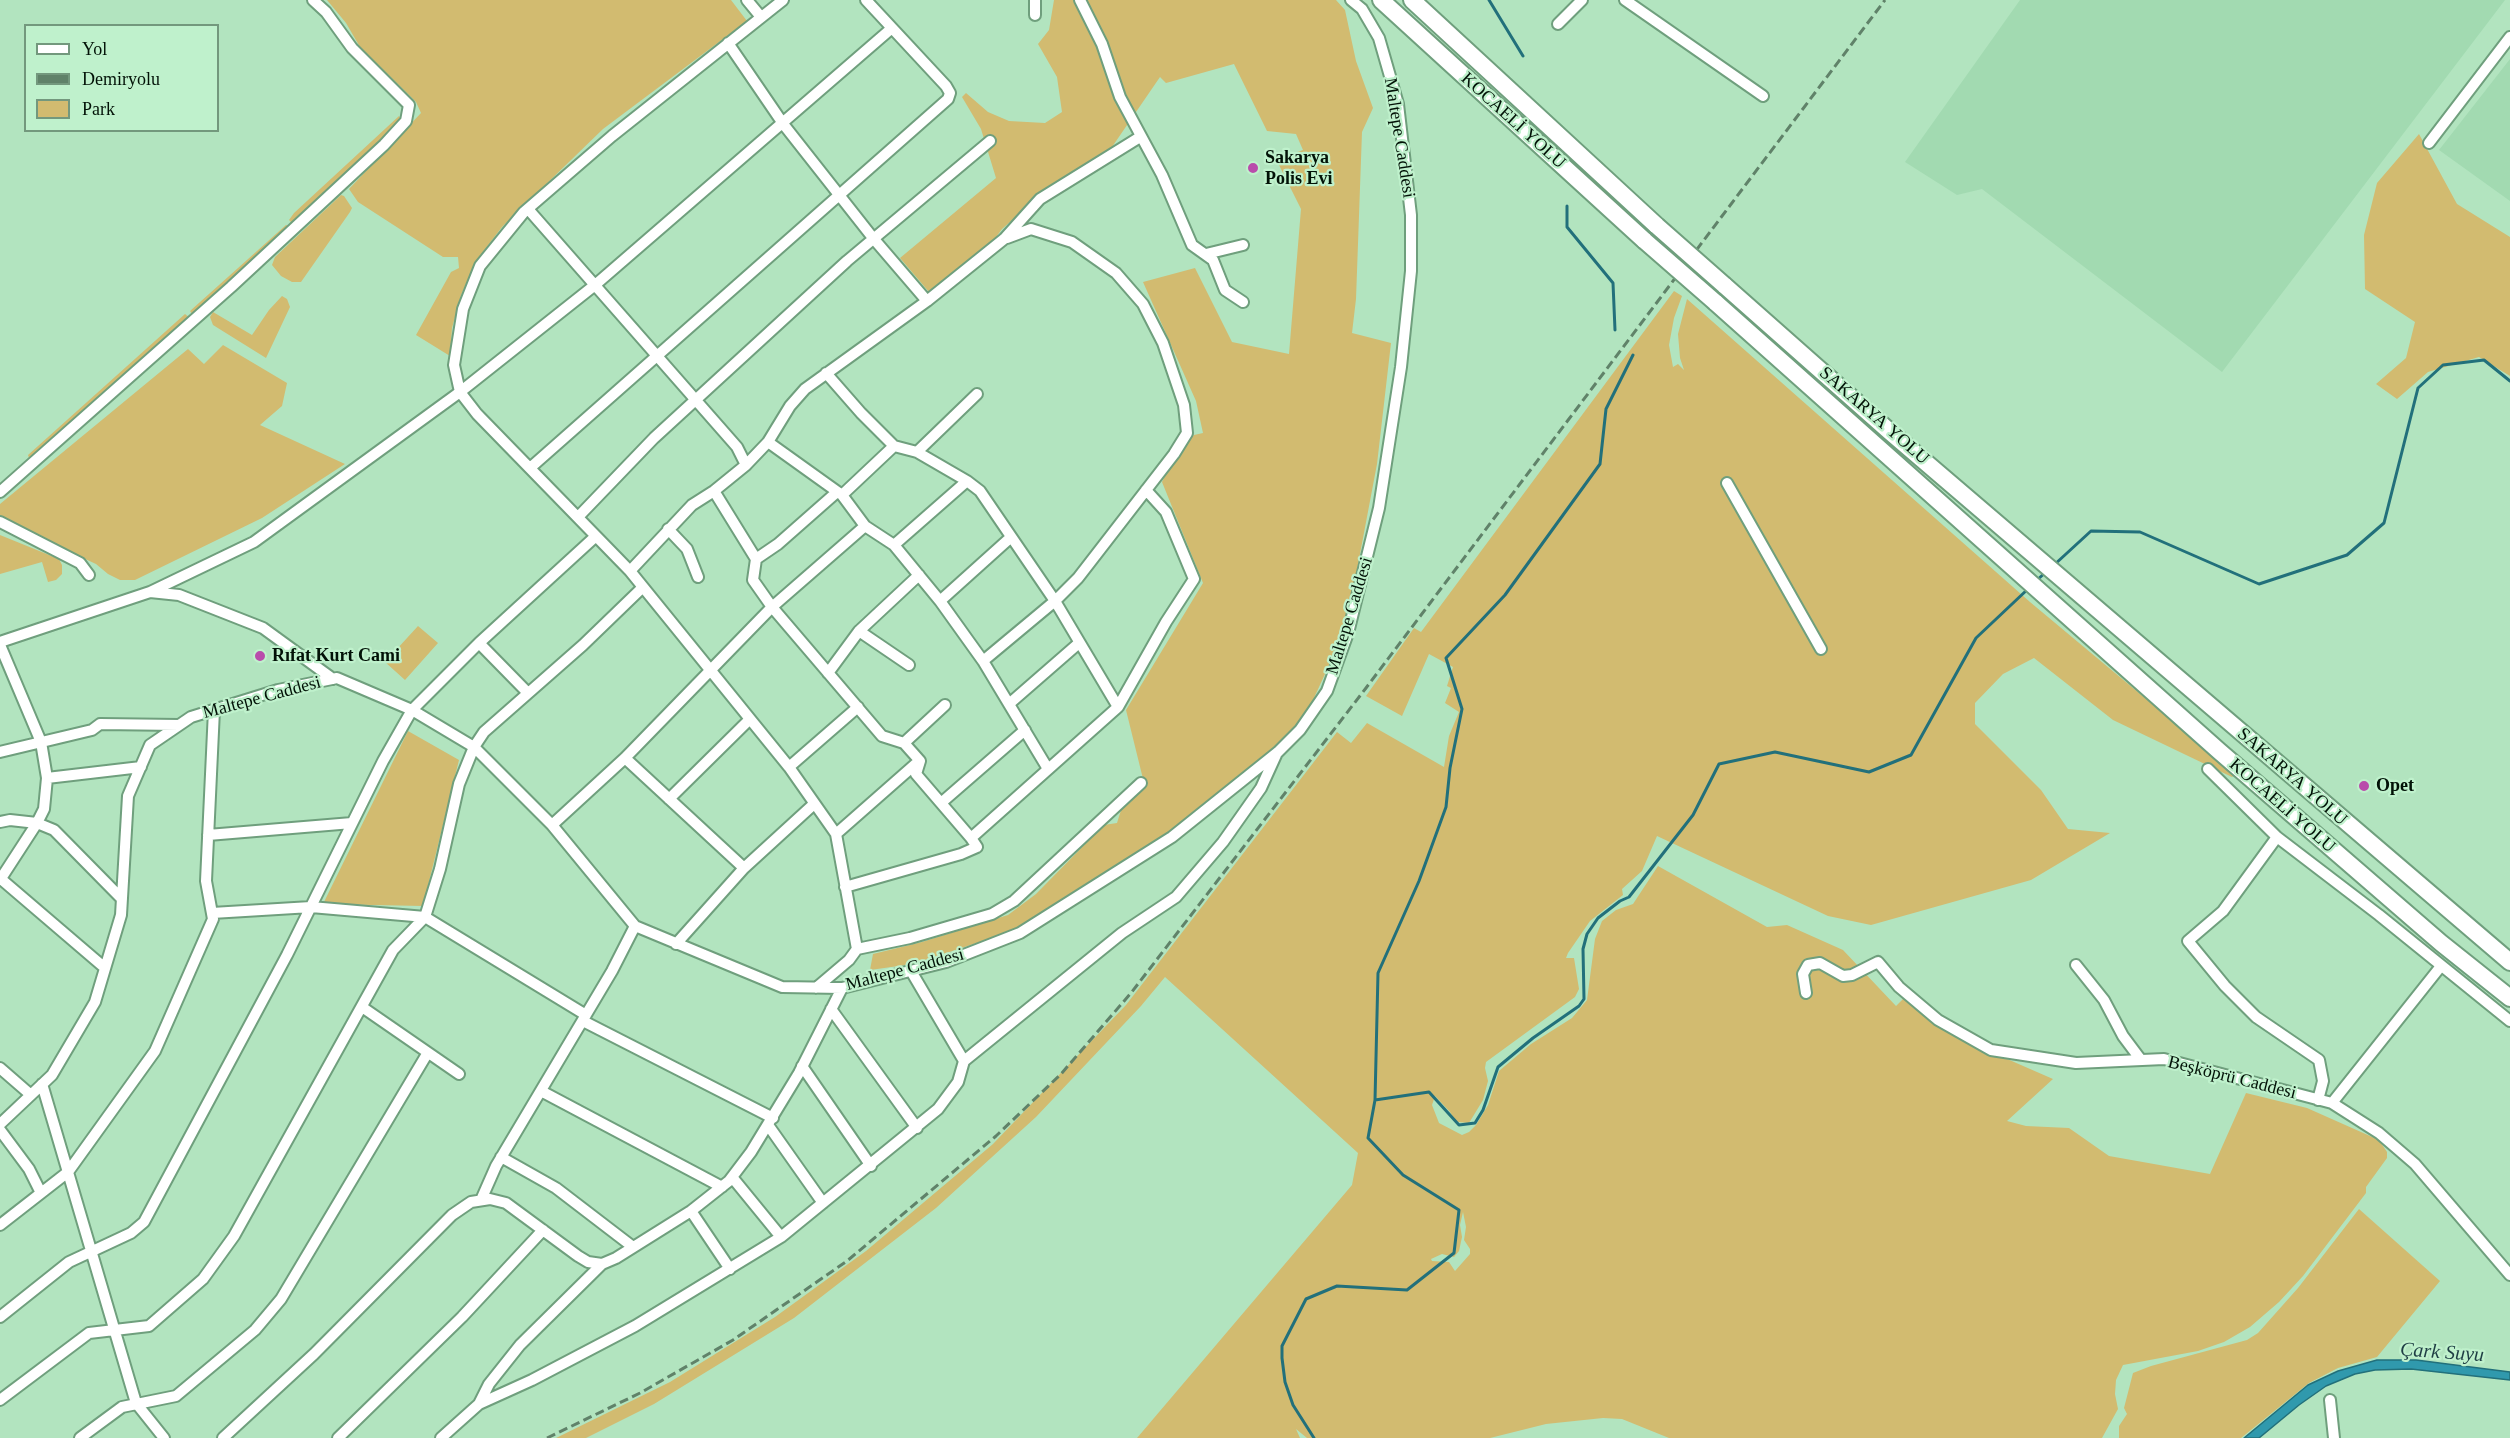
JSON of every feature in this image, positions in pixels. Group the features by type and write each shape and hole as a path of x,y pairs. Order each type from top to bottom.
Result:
{"highway":[{"name":"KOCAELİ YOLU","path":"1381,0 1645,241 2058,609 2441,943 2510,998"},
{"name":"SAKARYA YOLU","path":"1412,0 1657,226 1889,431 2510,962"}],"street":[{"path":"0,492 231,288 384,145 405,121 409,105 352,48 326,12 313,0"},
{"path":"747,0 761,17"},
{"path":"783,0 612,136 528,209 480,266 463,309 454,365 460,392 477,414 579,516 630,571 789,767 836,834 858,949"},
{"path":"530,468 948,99 950,93 946,86 866,0"},
{"path":"1035,0 1035,15"},
{"path":"1080,0 1102,44 1120,97 1162,175 1192,245 1213,260 1225,290 1243,302"},
{"name":"Maltepe Caddesi","path":"0,1124 52,1075 95,1002 121,915 128,796 150,745 191,717 278,690 337,678 412,710 474,747 552,825 635,926 782,987 842,988 946,962 1020,933 1172,837 1278,752 1300,730 1327,691 1348,633 1379,508 1401,367 1411,271 1411,215 1398,104 1379,38 1362,9 1351,0"},
{"path":"1558,24 1582,0"},
{"path":"1625,0 1762,96"},
{"path":"105,968 1,879 38,823 44,809 47,778 41,742 0,644 150,592 254,543 460,392 595,285 784,124 892,28"},
{"path":"2429,143 2510,36"},
{"path":"728,43 784,124 838,195 927,301"},
{"path":"630,571 692,505 714,491 746,465 768,442 790,406 805,389 927,301 1004,239 1040,199 1140,137"},
{"path":"579,516 630,461 695,400 873,238 990,141"},
{"path":"528,209 737,447 746,465"},
{"path":"983,661 1055,601 1078,578 1173,454 1186,433 1184,405 1163,343 1143,304 1116,273 1072,242 1031,230 1004,239"},
{"path":"1206,254 1243,244"},
{"path":"826,373 894,446 917,452 980,491 1055,601 1118,707"},
{"path":"917,452 977,394"},
{"path":"768,442 840,493 865,526 894,545 940,601 983,661 1048,769"},
{"path":"756,559 778,544 894,446"},
{"path":"894,545 967,481"},
{"path":"1727,483 1821,649"},
{"path":"971,838 1118,707 1166,622 1194,579 1166,512 1146,490"},
{"path":"714,491 756,559 753,580 772,607 882,736 903,743 920,760"},
{"path":"0,522 80,563 88,575"},
{"path":"552,825 625,758 772,607 865,526"},
{"path":"668,529 687,549 698,577"},
{"path":"0,1317 69,1262 131,1233 144,1222 287,955 383,761 412,710 479,644 596,536"},
{"path":"940,601 1010,538"},
{"path":"828,673 859,631 919,575"},
{"path":"0,1400 89,1333 149,1326 203,1279 234,1236 393,950 424,917 440,869 459,784 474,747 484,732 583,645 643,587"},
{"path":"150,592 179,595 263,628 299,652 333,679"},
{"path":"859,631 909,665"},
{"path":"1009,704 1079,643"},
{"path":"479,644 528,693"},
{"path":"903,743 945,705"},
{"path":"789,767 858,707"},
{"path":"0,1225 68,1172 155,1051 213,919 206,881 214,710"},
{"path":"669,799 750,719"},
{"path":"0,752 92,730 100,724 179,725"},
{"path":"941,803 1025,730"},
{"path":"441,1438 479,1404 532,1380 635,1326 781,1237 871,1166 938,1109 958,1082 964,1061 1122,933 1176,897 1229,833 1261,788 1278,752"},
{"path":"625,758 744,868"},
{"path":"845,887 961,854 977,847 916,774 920,760"},
{"path":"836,834 920,760"},
{"path":"47,778 141,767"},
{"path":"2208,769 2277,837 2510,1021"},
{"path":"816,988 849,960 858,949 910,938 992,914 1014,901 1141,783"},
{"path":"676,944 744,868 814,804"},
{"path":"0,822 10,820 38,823 54,830 122,899"},
{"path":"208,835 352,823"},
{"path":"2277,837 2223,911 2188,941 2225,986 2256,1017 2319,1060 2323,1081 2318,1100"},
{"path":"213,914 310,907 424,917 584,1018 771,1121 823,1203"},
{"path":"481,1200 501,1157 584,1018 635,926"},
{"name":"Beşköprü Caddesi","path":"1806,993 1803,974 1808,965 1820,963 1843,976 1852,975 1878,962 1899,987 1938,1020 1991,1050 2076,1063 2164,1059 2332,1103 2379,1134 2415,1164 2510,1275"},
{"path":"2076,965 2104,1000 2123,1036 2141,1060"},
{"path":"2332,1103 2442,966"},
{"path":"911,970 964,1061"},
{"path":"479,1404 489,1384 520,1345 602,1264 691,1211 732,1177 771,1121 842,988"},
{"path":"362,1007 459,1074"},
{"path":"831,1009 917,1128"},
{"path":"80,1438 122,1407 176,1396 255,1330 281,1299 427,1054"},
{"path":"802,1066 871,1166"},
{"path":"0,1068 31,1095"},
{"path":"42,1084 136,1403 164,1438"},
{"path":"541,1091 722,1187"},
{"path":"0,1130 29,1169 42,1193"},
{"path":"501,1157 556,1188 633,1247"},
{"path":"732,1177 781,1237"},
{"path":"223,1438 314,1354 452,1215 471,1202 490,1199 506,1203 588,1262 602,1264"},
{"path":"691,1211 729,1269"},
{"path":"338,1438 462,1317 543,1230"},
{"path":"2330,1400 2334,1438"}],"shaded area":[{"path":"2020,0 2505,0 2222,372 1982,189 1957,195 1905,162"},
{"path":"2510,59 2510,201 2439,150"}],"green space":[{"path":"327,0 731,0 747,21 603,129 502,227 476,261 461,295 452,328 450,356 416,335 451,272 459,268 458,257 443,257 358,202 349,189 421,113 416,102 360,47 346,23"},
{"path":"1054,0 1336,0 1345,10 1356,61 1373,108 1362,132 1356,299 1352,333 1391,343 1377,464 1349,612 1342,637 1308,711 1276,748 1180,826 1016,930 913,964 870,970 873,954 922,942 1008,915 1036,894 1104,825 1117,823 1122,807 1145,787 1126,710 1203,583 1162,482 1178,451 1194,435 1203,433 1196,401 1143,282 1195,268 1232,342 1289,354 1301,209 1277,161 1303,150 1296,134 1267,131 1234,64 1166,83 1160,77 1112,147 1027,207 1002,229 988,248 929,292 900,258 996,178 981,129 962,97 966,93 988,112 1009,121 1045,123 1062,112 1057,77 1038,44 1049,30"},
{"path":"399,116 402,121 294,225 289,220 294,213"},
{"path":"2419,134 2457,204 2510,237 2510,376 2479,357 2428,372 2397,399 2376,384 2406,358 2415,322 2365,289 2364,235 2377,183"},
{"path":"341,195 352,208 301,282 292,282 281,276 272,265 275,257"},
{"path":"286,225 292,228 194,316 192,314 190,311"},
{"path":"1674,291 1682,296 1674,318 1669,345 1673,367 1678,364 1684,370 1680,358 1678,334 1687,299 2030,602 2236,774 2232,777 2113,720 2034,658 2003,674 1975,703 1975,724 2041,790 2068,829 2110,833 2031,880 1871,925 1828,916 1657,836 1642,871 1622,889 1623,895 1590,921 1568,953 1566,958 1574,958 1579,989 1575,997 1486,1062 1488,1081 1483,1100 1469,1123 1458,1122 1454,1119 1435,1096 1432,1105 1439,1123 1462,1135 1469,1132 1488,1105 1499,1071 1531,1044 1572,1018 1587,1000 1595,939 1602,921 1616,910 1633,904 1658,866 1767,927 1787,925 1843,950 1896,1006 1905,997 1998,1055 2053,1079 2007,1121 2026,1126 2069,1128 2109,1156 2210,1174 2246,1093 2307,1108 2379,1140 2387,1152 2387,1158 2366,1187 2366,1193 2303,1276 2279,1302 2250,1327 2224,1342 2198,1351 2123,1365 2116,1380 2115,1394 2118,1409 2102,1438 1669,1438 1622,1419 1603,1418 1546,1424 1490,1438 1307,1438 1296,1429 1300,1438 1137,1438 1352,1185 1358,1153 1165,977 1141,1006 1036,1117 936,1208 794,1318 654,1404 586,1438 556,1438 670,1382 775,1317 866,1251 993,1144 1126,1005 1337,732 1351,743 1367,723 1444,767 1449,736 1459,712 1445,703 1451,688 1447,686 1453,667 1429,654 1402,716 1366,696 1414,628 1421,632","holes":["1463,1212 1466,1227 1464,1240 1470,1249 1470,1254 1455,1271 1449,1262 1432,1261 1431,1259 1442,1254 1454,1257 1459,1251"]},
{"path":"282,296 287,299 290,307 266,358 213,325 210,317 213,312 252,335"},
{"path":"185,314 190,318 32,460 29,458 28,455"},
{"path":"223,345 287,383 282,406 260,425 345,464 262,518 135,580 120,580 96,564 14,526 0,515 0,504 188,349 204,364"},
{"path":"0,535 59,559 62,574 56,580 48,582 42,562 0,574"},
{"path":"418,626 438,643 405,680 385,662"},
{"path":"408,731 459,760 423,906 323,904"},
{"path":"2359,1209 2440,1281 2377,1357 2338,1368 2309,1383 2241,1438 2119,1438 2119,1426 2127,1414 2124,1408 2133,1373 2247,1340 2258,1333 2298,1288"}],"water":[{"path":"2377,1360 2416,1360 2510,1372 2510,1380 2411,1369 2375,1370 2355,1374 2326,1386 2259,1438 2244,1438 2308,1385 2338,1371"}],"waterway":[{"path":"1489,0 1523,56"},
{"path":"1567,206 1567,227 1613,283 1615,330"},
{"path":"1314,1438 1293,1405 1285,1382 1282,1358 1282,1346 1306,1299 1337,1286 1407,1290 1454,1253 1459,1210 1403,1175 1368,1138 1375,1100 1378,973 1419,881 1446,807 1450,768 1462,709 1446,658 1505,595 1600,464 1606,409 1633,355"},
{"path":"2054,565 2091,531 2140,532 2259,584 2347,555 2384,523 2418,388 2443,365 2484,360 2510,381"},
{"path":"2036,581 2047,571"},
{"path":"1375,1100 1429,1092 1459,1125 1475,1123 1483,1110 1498,1067 1533,1038 1579,1006 1584,999 1583,949 1587,934 1598,918 1629,897 1693,815 1719,764 1775,752 1869,772 1911,755 1976,638 2029,588"}],"railway":[{"path":"547,1438 640,1393 733,1340 847,1261 996,1136 1061,1074 1131,993 1366,688 1885,0"}],"place":[{"name":"Sakarya Polis Evi","path":"1253,168"},
{"name":"Rıfat Kurt Cami","path":"260,656"},
{"name":"Opet","path":"2364,786"}],"water label":[{"name":"Çark Suyu","path":"2442,1353"}]}
